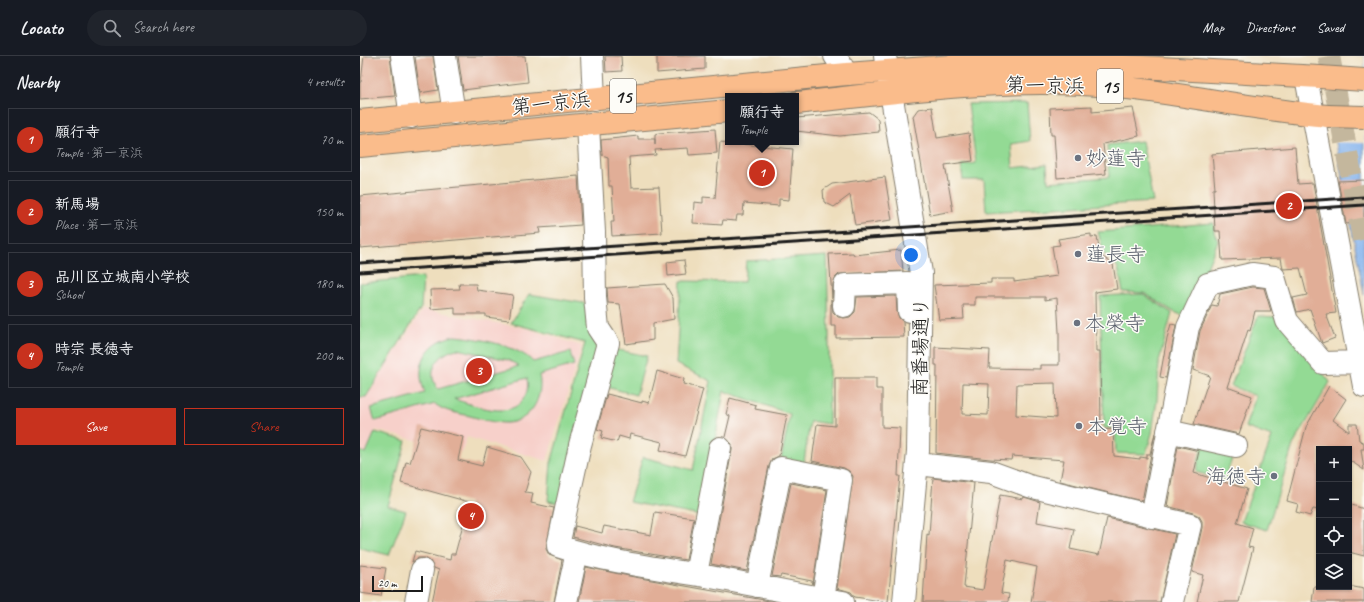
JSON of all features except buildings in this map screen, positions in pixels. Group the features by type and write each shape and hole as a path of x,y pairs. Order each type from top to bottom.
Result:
{"highway":[{"name":"第一京浜","path":"360,122 847,74 886,64 980,64 1030,59 1086,64 1364,80"},
{"name":"第一京浜","path":"799,103 981,85 1083,84 1168,93 1320,116 1364,117"},
{"name":"第一京浜","path":"360,146 725,111"}],"street":[{"path":"402,56 412,117"},
{"path":"445,56 454,113"},
{"path":"592,56 594,99"},
{"path":"835,56 847,74"},
{"name":"南番場通り","path":"886,64 921,273 917,464 904,602"},
{"path":"1313,77 1364,386"},
{"path":"588,125 594,232 595,297 598,328 608,343 580,445 558,546 637,565 696,574 757,586 784,597 833,600 842,480 781,468 757,586"},
{"path":"1152,517 1188,327 1208,284 1252,274 1274,278 1287,321 1323,363 1360,362"},
{"path":"844,306 845,285 908,283 909,316 921,315"},
{"path":"1168,430 1236,446"},
{"path":"696,574 720,448"},
{"path":"917,464 991,472 1029,486 1190,525 1172,602"},
{"path":"566,602 578,552"},
{"path":"416,602 422,570"}],"shaded area":[{"path":"423,309 529,329 582,346 547,461 467,437 462,452 376,430 366,453 360,451 360,397 366,397"}],"green space":[{"path":"1027,103 1030,141 1011,144 1013,168 1047,164 1048,182 1109,177 1107,145 1142,141 1153,202 986,212 984,180 963,180 961,165 976,163 968,104"},
{"path":"1214,223 1214,232 1218,241 1188,314 1184,316 1174,312 1144,293 1123,292 1118,268 1114,262 1104,254 1098,232"},
{"path":"827,256 829,424 810,421 803,469 780,465 790,414 724,391 701,516 629,502 643,457 693,470 711,381 676,364 681,281 744,282 746,261"},
{"path":"423,277 421,308 366,397 360,397 360,283"},
{"path":"529,294 589,304 601,348 563,504 548,501 551,463 585,343 511,323"},
{"path":"1143,294 1172,313 1159,361 1157,400 1152,433 1146,454 1116,453 1115,428 1104,428 1100,296"},
{"path":"1258,316 1277,317 1330,382 1293,445 1267,530 1241,522 1272,437 1245,427 1256,396 1231,386"},
{"path":"454,336 496,343 518,351 527,356 533,362 570,352 574,365 539,375 539,392 534,407 529,413 515,422 506,423 488,421 447,411 435,404 375,421 371,408 425,393 421,374 424,357 429,350 444,339","holes":["457,349 508,360 519,366 438,389 434,383 433,370 439,359 450,351","527,378 527,392 519,404 512,408 492,410 454,399"]},
{"path":"614,349 647,356 636,395 603,386"},
{"path":"375,432 406,441 388,506 406,511 389,555 360,548 360,451 366,453"},
{"path":"1203,442 1235,449 1225,480 1196,472"}],"water":[{"path":"1320,56 1364,56 1364,295"}],"pier":[{"path":"1318,56 1364,56 1364,143 1334,142"}],"tunnel":[{"path":"1329,56 1364,244"}],"railway":[{"path":"360,263 1364,197"},
{"path":"360,272 1364,205"}],"place":[{"name":"妙蓮寺","path":"1078,158"},
{"name":"願行寺","path":"762,173"},
{"name":"新馬場","path":"1289,206"},
{"name":"蓮長寺","path":"1078,254"},
{"name":"本榮寺","path":"1077,323"},
{"name":"品川区立城南小学校","path":"479,371"},
{"name":"本覚寺","path":"1079,426"},
{"name":"海徳寺","path":"1274,476"},
{"name":"時宗 長徳寺","path":"471,516"}]}
